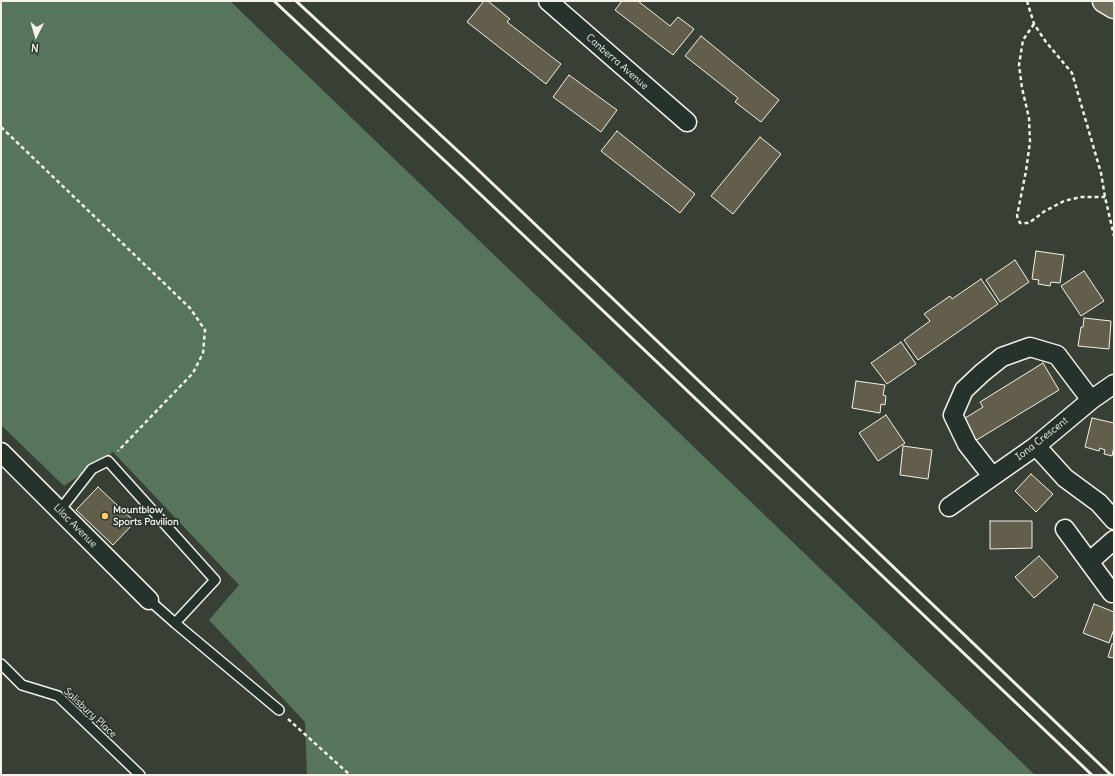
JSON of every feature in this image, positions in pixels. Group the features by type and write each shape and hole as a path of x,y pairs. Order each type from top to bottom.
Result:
{"main road":[{"path":"1104,1 1114,6"}],"street":[{"name":"Canberra Avenue","path":"551,2 686,122"},
{"path":"992,476 967,444 954,415 964,390 1002,357 1030,347 1057,355 1090,400"},
{"name":"Iona Crescent","path":"948,507 1036,446 1090,400 1114,384"},
{"path":"1036,446 1066,478 1099,503 1114,520"},
{"name":"Lilac Avenue","path":"1,452 149,600"},
{"path":"1065,529 1112,593"},
{"path":"1089,562 1114,540"}],"lane":[{"path":"60,510 92,469 108,461 215,580 175,624"},
{"path":"149,600 175,624 279,710"},
{"name":"Salisbury Place","path":"1,664 22,685 58,696 140,775"}],"path":[{"path":"1027,1 1034,24 1046,42 1072,73 1101,173 1114,236"},
{"path":"1034,24 1023,40 1019,65 1022,88 1029,118 1030,142 1017,216 1020,223 1029,223 1045,211 1064,201 1081,197 1105,197"},
{"path":"1,128 190,308 205,330 203,353 193,373 108,461"},
{"path":"279,710 350,775"}],"green space":[{"path":"1,1 230,1 1035,775 307,775 305,722 209,620 239,585 113,452 64,486 1,425"}],"building":[{"path":"484,1 488,1 510,19 507,22 561,64 546,84 467,22"},
{"path":"622,1 638,1 670,26 678,17 694,29 673,55 615,10"},
{"path":"701,36 779,100 761,122 735,102 738,98 685,56"},
{"path":"569,75 617,110 601,132 553,97"},
{"path":"617,131 695,194 680,213 601,151"},
{"path":"760,137 781,154 733,214 711,196"},
{"path":"1036,251 1064,255 1060,283 1051,282 1050,286 1038,284 1039,280 1032,279"},
{"path":"1015,260 1029,282 1000,302 986,280"},
{"path":"1084,271 1104,301 1081,316 1061,286"},
{"path":"981,279 998,304 918,360 904,340 930,321 924,314 950,296 952,299"},
{"path":"1084,318 1111,321 1109,349 1078,346"},
{"path":"901,342 916,364 887,384 871,363"},
{"path":"1043,363 1059,390 975,441 962,420 983,407 980,402"},
{"path":"856,381 885,385 883,395 886,396 885,405 881,404 880,413 852,408"},
{"path":"886,415 905,443 878,461 859,433"},
{"path":"1092,418 1114,423 1114,446 1112,456 1104,454 1105,450 1100,448 1099,451 1085,447"},
{"path":"903,446 932,450 928,479 900,475"},
{"path":"1031,474 1053,494 1036,512 1015,491"},
{"name":"Mountblow Sports Pavilion","path":"98,487 135,522 113,545 76,510"},
{"path":"990,521 1032,521 1032,548 990,549"},
{"path":"1039,556 1058,577 1034,598 1015,577"},
{"path":"1094,604 1114,612 1114,629 1109,643 1083,633"},
{"path":"1112,644 1114,644 1114,658 1108,657"}],"railway":[{"path":"274,1 460,175 1092,775"},
{"path":"296,1 472,164 1111,775"}],"place":[{"name":"Mountblow Sports Pavilion","path":"105,516"}]}
